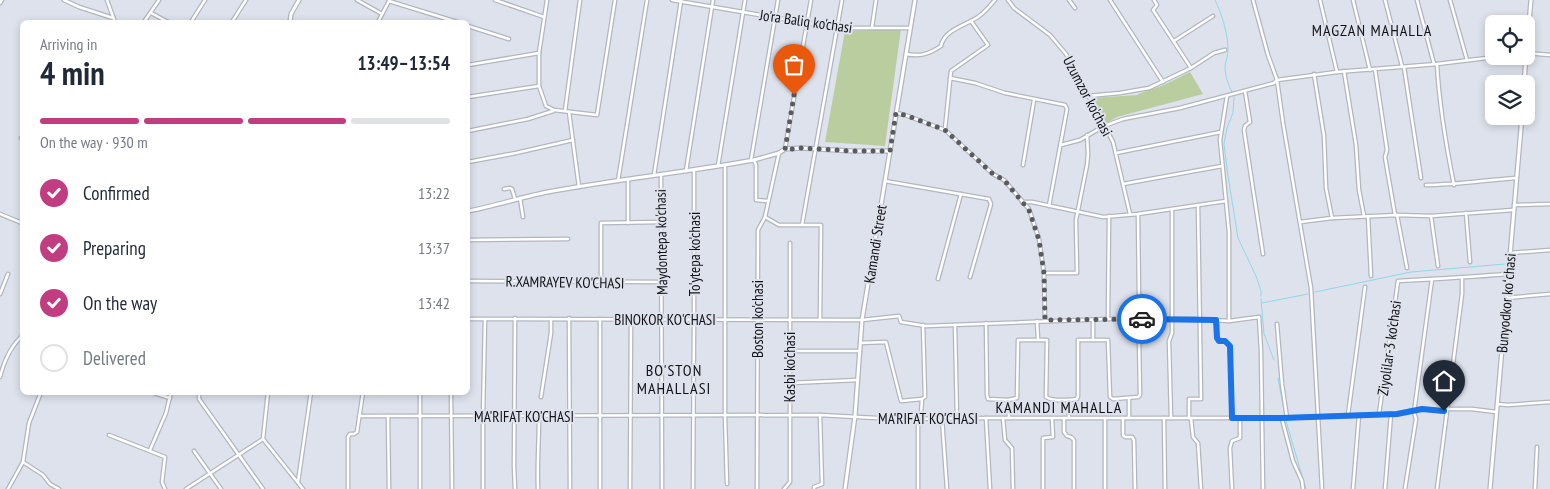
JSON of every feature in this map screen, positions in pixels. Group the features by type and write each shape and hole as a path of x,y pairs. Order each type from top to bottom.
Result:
{"main road":[{"path":"290,20 299,0"},
{"name":"Kamandi Street","path":"845,489 855,416 862,320 915,0"},
{"path":"1530,15 1531,0"},
{"name":"Bunyodkor koʻchasi","path":"1490,489 1521,125"},
{"path":"470,211 515,199 579,187 752,160 785,150 801,148 890,151"}],"street":[{"path":"64,0 113,18"},
{"path":"107,0 113,18"},
{"path":"146,20 159,0"},
{"path":"192,20 205,0"},
{"path":"233,20 246,0"},
{"path":"357,0 382,14"},
{"path":"379,20 389,0 451,20"},
{"path":"495,0 544,17"},
{"path":"547,0 539,53 538,86 546,106 554,110 597,115 614,0"},
{"path":"565,111 580,0"},
{"path":"618,181 647,0"},
{"name":"Jo'ra Baliq ko'chasi","path":"672,0 689,1 837,28 910,28"},
{"path":"686,171 713,0"},
{"path":"718,166 745,0"},
{"path":"768,201 756,200 756,164 752,160 778,0"},
{"path":"785,150 811,0"},
{"path":"802,225 842,0"},
{"path":"872,27 876,0"},
{"path":"906,54 917,56 930,53 941,46 942,42 954,29 980,16 995,0"},
{"name":"Uzumzor ko'chasi","path":"1008,0 1014,8 1050,35 1066,54 1113,142 1130,214"},
{"path":"1069,0 1075,8"},
{"path":"1110,0 1162,82"},
{"path":"1154,0 1157,5 1153,10 1191,68"},
{"path":"1253,0 1277,80 1311,288 1322,489"},
{"path":"1320,0 1337,72"},
{"path":"1353,0 1370,70"},
{"path":"1385,0 1403,67 1421,178"},
{"path":"1417,0 1435,64 1446,146 1454,184"},
{"path":"1450,0 1466,60"},
{"path":"654,176 681,1"},
{"path":"151,13 164,20"},
{"path":"1174,41 1213,16"},
{"path":"945,130 951,71 988,45 971,21"},
{"path":"470,27 509,39"},
{"path":"1088,96 1149,88 1191,68 1214,53 1225,50"},
{"path":"470,65 539,53"},
{"path":"1535,54 1550,55"},
{"path":"1060,145 1080,140 1104,126 1123,119 1180,108 1274,83 1277,80 1314,74 1485,58"},
{"path":"1375,69 1387,150 1385,157 1407,268"},
{"path":"1344,71 1356,145 1359,190 1366,216 1371,276"},
{"path":"1314,74 1323,129 1326,188 1332,218"},
{"path":"950,78 1065,105 1067,109 1049,206"},
{"path":"470,97 538,86"},
{"path":"1245,91 1250,122 1245,126 1244,130 1264,254"},
{"path":"1227,96 1224,124 1221,132 1222,166 1229,232 1229,321"},
{"path":"1023,165 1034,99"},
{"path":"470,131 528,120 554,110"},
{"path":"570,112 579,187"},
{"path":"896,113 945,130 993,174 1004,180 1029,210 1039,240 1044,273 1045,320"},
{"path":"1116,153 1221,132"},
{"path":"1044,273 1077,273 1077,212 1088,166 1087,135"},
{"path":"470,162 573,140"},
{"name":"Boston ko'chasi","path":"757,489 758,230 765,217 779,153"},
{"path":"725,165 725,416 727,484"},
{"path":"1123,184 1222,166"},
{"name":"To'ytepa ko'chasi","path":"693,489 694,170"},
{"name":"Maydontepa ko'chasi","path":"660,175 662,489"},
{"path":"1426,185 1516,178"},
{"path":"628,180 628,223"},
{"path":"885,181 989,199 991,204 970,277"},
{"path":"504,189 512,189 515,199"},
{"path":"938,279 961,194"},
{"path":"520,198 524,217"},
{"path":"1022,202 1032,202 1103,217 1138,214 1226,201"},
{"path":"1514,205 1550,204"},
{"path":"1198,205 1201,400 1189,399 1193,437 1198,443 1201,489"},
{"path":"1171,418 1169,341 1172,333 1172,209"},
{"path":"1300,222 1366,216 1432,216 1514,210"},
{"path":"1466,213 1470,262"},
{"path":"0,214 20,222"},
{"path":"986,323 988,399 1008,400 1017,398 1018,340 1047,340 1046,397 1050,400 1077,399 1078,340 1108,340 1110,397 1113,399 1129,399 1140,395 1140,339 1146,335 1146,319 1140,298 1138,214"},
{"path":"1108,319 1109,216"},
{"path":"1432,216 1438,266"},
{"path":"765,217 779,225 821,226 820,319"},
{"path":"601,283 602,224 661,222"},
{"path":"470,240 568,239"},
{"name":"Kasbi ko'chasi","path":"784,489 790,482 790,243"},
{"path":"1510,253 1550,250"},
{"path":"0,294 8,274"},
{"path":"1405,489 1416,419 1414,412 1432,280 1508,274"},
{"path":"1437,489 1462,294 1462,278"},
{"name":"Ziyolilar-3 ko'chasi","path":"1379,414 1398,282 1432,280"},
{"name":"R.XAMRAYEV KO'CHASI","path":"470,281 662,282"},
{"path":"1348,415 1365,287"},
{"path":"1506,298 1550,294"},
{"name":"BINOKOR KO'CHASI","path":"470,319 862,320 899,316 901,322 923,325"},
{"path":"918,489 918,419 921,414 922,400 925,397 923,325 1108,319 1199,319 1229,321 1259,317 1263,489"},
{"path":"515,318 515,489"},
{"path":"541,397 551,333 551,318"},
{"path":"569,318 570,489"},
{"path":"483,489 484,319"},
{"path":"600,319 600,489"},
{"path":"630,489 631,320"},
{"path":"1093,320 1093,340"},
{"path":"1216,320 1217,338 1219,341 1225,341 1230,346 1232,418"},
{"path":"1037,321 1038,340"},
{"path":"955,324 958,419"},
{"path":"1277,324 1282,384 1288,418"},
{"path":"0,377 1,365 20,338"},
{"path":"860,343 886,342 901,401 922,400"},
{"path":"789,351 860,351"},
{"path":"789,383 858,380"},
{"path":"8,489 23,462 29,423 40,395"},
{"path":"150,450 166,413 170,398 160,395"},
{"path":"199,395 199,399 263,489"},
{"path":"268,395 263,439 303,489"},
{"path":"298,482 311,395"},
{"path":"348,489 348,438 350,434 357,432 362,395"},
{"path":"420,395 420,489"},
{"path":"451,395 452,489"},
{"path":"1129,399 1129,418"},
{"path":"1008,400 1009,418"},
{"path":"1068,400 1069,418"},
{"path":"1497,404 1550,402"},
{"name":"MA'RIFAT KO'CHASI","path":"359,416 820,415 895,420 986,418 1288,418 1391,414 1414,412 1422,409 1444,411 1447,409 1472,409 1496,412"},
{"path":"1385,489 1391,414"},
{"path":"814,489 814,487 822,484 820,415"},
{"path":"1353,489 1359,415"},
{"path":"388,416 389,489"},
{"path":"538,489 539,416"},
{"path":"986,418 990,489"},
{"path":"1003,418 1005,440 1012,448 1013,489"},
{"path":"1044,489 1043,438 1053,437 1052,418"},
{"path":"1064,418 1064,432 1074,440 1074,489"},
{"path":"1105,418 1105,489"},
{"path":"1123,418 1123,434 1125,437 1132,437 1134,440 1135,489"},
{"path":"1164,418 1165,489"},
{"path":"1232,489 1230,448 1232,441 1240,438 1240,418"},
{"path":"1282,418 1293,461 1302,481 1303,489"},
{"path":"942,419 947,489"},
{"path":"109,435 166,457 162,482 165,489"},
{"path":"186,489 263,439"},
{"path":"1536,489 1538,447"},
{"path":"194,451 221,489"},
{"path":"23,462 43,475 50,484 59,489"},
{"path":"48,489 50,484"}],"green space":[{"path":"901,29 885,146 825,142 845,31"},
{"path":"1190,72 1203,94 1117,117 1105,124 1091,98 1138,95"}],"waterway":[{"path":"1215,0 1227,37 1228,52 1225,70 1232,92"},
{"path":"1234,97 1233,113 1227,128 1224,144 1228,176 1238,238 1256,276 1261,296"},
{"path":"1315,292 1411,272 1505,264"},
{"path":"1262,303 1308,294"},
{"path":"1261,299 1264,334 1274,360"},
{"path":"1278,378 1285,416"},
{"path":"1286,421 1306,489"}],"way so far":[{"path":"794,95 785,150 801,148 890,151 896,113 945,130 993,174 1004,180 1029,210 1039,240 1044,273 1045,320 1142,319"}],"district":[{"name":"MAGZAN MAHALLA","path":"1372,30"},
{"name":"BO'STON MAHALLASI","path":"674,379"},
{"name":"KAMANDI MAHALLA","path":"1059,407"}],"route":[{"path":"1142,319 1216,320 1217,338 1219,341 1225,341 1230,346 1232,418 1397,414 1422,409 1444,411"}]}
